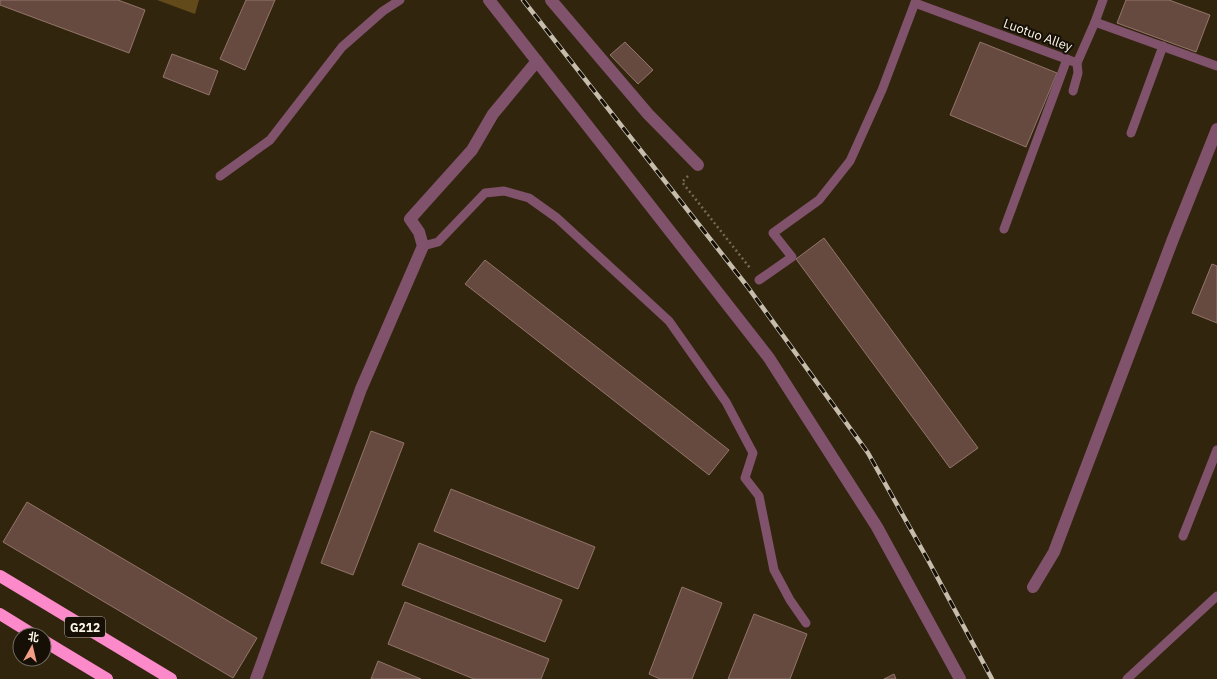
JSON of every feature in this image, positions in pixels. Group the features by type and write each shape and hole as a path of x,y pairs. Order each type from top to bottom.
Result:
{"highway":[{"name":"G212","path":"0,576 171,679"},
{"path":"0,614 21,627"},
{"name":"G212","path":"52,646 107,679"}],"street":[{"path":"489,0 769,358 877,528 960,679"},
{"path":"551,0 648,114 698,165"},
{"path":"256,679 361,389 423,246 419,232 410,219 472,150 493,114 537,61"},
{"path":"1033,587 1054,552 1173,239 1217,129"}],"lane":[{"path":"220,176 270,140 342,47 382,11 400,0"},
{"name":"Luotuo Alley","path":"916,1 1077,63 1103,0"},
{"path":"759,280 792,257 772,232 819,200 850,161 882,90 916,1"},
{"path":"1095,22 1217,66"},
{"path":"1131,133 1163,46"},
{"path":"1004,228 1067,59"},
{"path":"1073,91 1078,73 1077,63"},
{"path":"423,246 438,242 485,193 504,191 529,198 557,218 669,321 726,402 753,452 745,478 759,496 774,570 790,600 806,623"},
{"path":"1183,536 1217,450"},
{"path":"1127,679 1217,596"}],"path":[{"path":"698,165 682,182 759,280"}],"shaded area":[{"path":"157,0 199,0 195,14"}],"building":[{"path":"0,0 118,0 145,10 129,53 0,5"},
{"path":"246,0 275,0 245,70 220,59"},
{"path":"1126,0 1169,0 1210,15 1196,52 1117,23"},
{"path":"625,42 653,70 638,84 610,55"},
{"path":"980,42 1057,73 1026,147 950,115"},
{"path":"172,54 218,71 209,95 163,77"},
{"path":"824,238 978,448 950,468 796,259"},
{"path":"485,260 729,450 709,475 465,284"},
{"path":"1212,264 1217,266 1217,323 1192,313"},
{"path":"371,431 404,443 353,575 321,563"},
{"path":"451,489 595,547 578,589 434,531"},
{"path":"27,502 257,638 233,678 3,542"},
{"path":"419,543 562,600 545,642 402,585"},
{"path":"682,587 722,603 692,679 660,679 649,674"},
{"path":"405,602 549,659 541,679 474,679 388,644"},
{"path":"754,614 807,634 790,679 728,679"},
{"path":"378,661 421,679 371,679"},
{"path":"894,674 896,679 884,679"}],"railway":[{"path":"523,0 747,286 868,453 992,679"}]}
